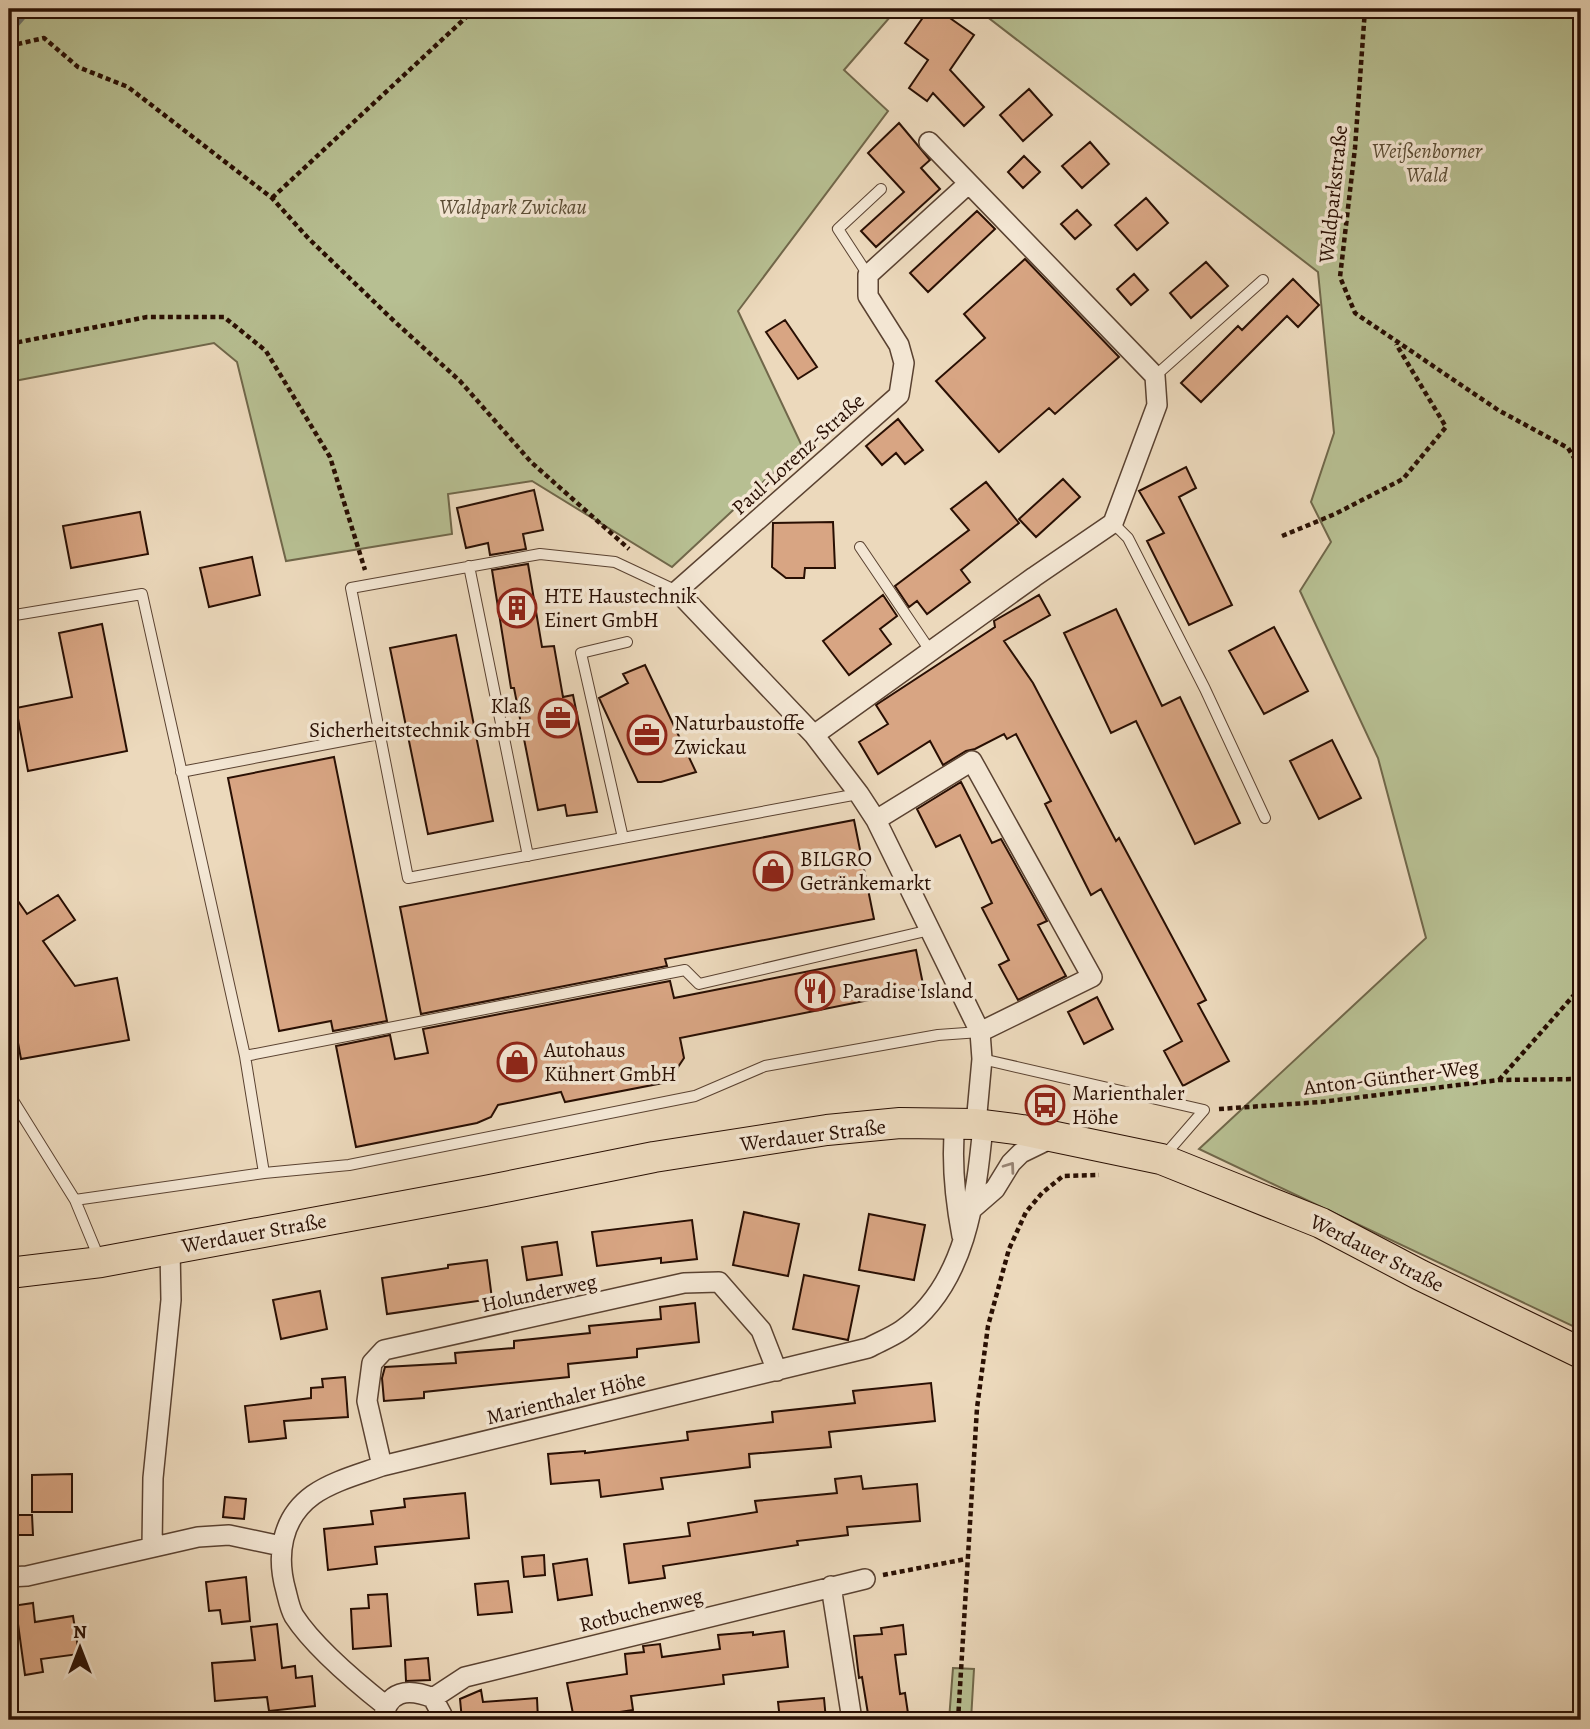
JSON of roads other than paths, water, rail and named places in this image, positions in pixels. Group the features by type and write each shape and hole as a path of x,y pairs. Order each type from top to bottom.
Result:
{"main road":[{"name":"Werdauer Straße","path":"9,1273 101,1262 654,1157 827,1130 900,1123 971,1125 1057,1136 1161,1159 1321,1223 1420,1275 1581,1353"}],"street":[{"path":"814,735 1114,523 1157,405 1155,376 929,142"},
{"path":"867,275 968,184"},
{"name":"Paul-Lorenz-Straße","path":"677,592 899,395 904,363 899,345 869,296 867,275"},
{"path":"677,592 814,735 876,820 980,1032 982,1059 971,1125"},
{"path":"876,820 972,761 1093,977 980,1032"},
{"name":"Marienthaler Höhe","path":"384,1713 313,1639 293,1614 280,1571 281,1546 292,1517 312,1495 382,1466 868,1348 901,1331 925,1310 954,1264 977,1186 971,1125"},
{"name":"Marienthaler Höhe","path":"962,1237 956,1205 952,1151 971,1125"},
{"name":"Marienthaler Höhe","path":"972,1209 995,1189 1011,1163 1021,1153 1057,1136"},
{"path":"152,1547 153,1478 172,1300 170,1249"},
{"name":"Holunderweg","path":"382,1466 367,1401 372,1363 384,1350 394,1347 684,1283 719,1282 761,1330 777,1371"},
{"path":"9,1577 27,1576 198,1537 229,1535 281,1546"},
{"name":"Rotbuchenweg","path":"433,1698 464,1677 865,1579"},
{"path":"831,1586 852,1720"},
{"path":"384,1713 394,1696 407,1691 420,1692 433,1698 442,1720"}],"lane":[{"path":"867,275 838,229 881,189"},
{"path":"1155,376 1263,280"},
{"path":"1114,523 1128,538 1205,689 1265,818"},
{"path":"860,547 931,652"},
{"path":"677,592 615,562 540,554 351,587 408,878 859,794"},
{"path":"470,566 528,856"},
{"path":"9,616 142,594 245,1056 264,1174"},
{"path":"623,838 581,653 627,642"},
{"path":"181,772 379,734"},
{"path":"245,1056 685,970 699,984 930,930"},
{"path":"75,1200 349,1165 695,1096 765,1066 938,1035 980,1032"},
{"path":"982,1059 1204,1110 1161,1159"},
{"path":"9,1094 75,1200 101,1262"}],"waterway":[{"path":"9,32 29,9"}],"place":[{"name":"HTE Haustechnik Einert GmbH","path":"517,608"},
{"name":"Klaß Sicherheitstechnik GmbH","path":"558,718"},
{"name":"Naturbaustoffe Zwickau","path":"647,735"},
{"name":"BILGRO Getränkemarkt","path":"773,871"},
{"name":"Paradise Island","path":"815,991"},
{"name":"Autohaus Kühnert GmbH","path":"517,1062"},
{"name":"Marienthaler Höhe","path":"1045,1105"}],"park label":[{"name":"Weißenborner Wald","path":"1427,163"},
{"name":"Waldpark Zwickau","path":"513,207"}]}
